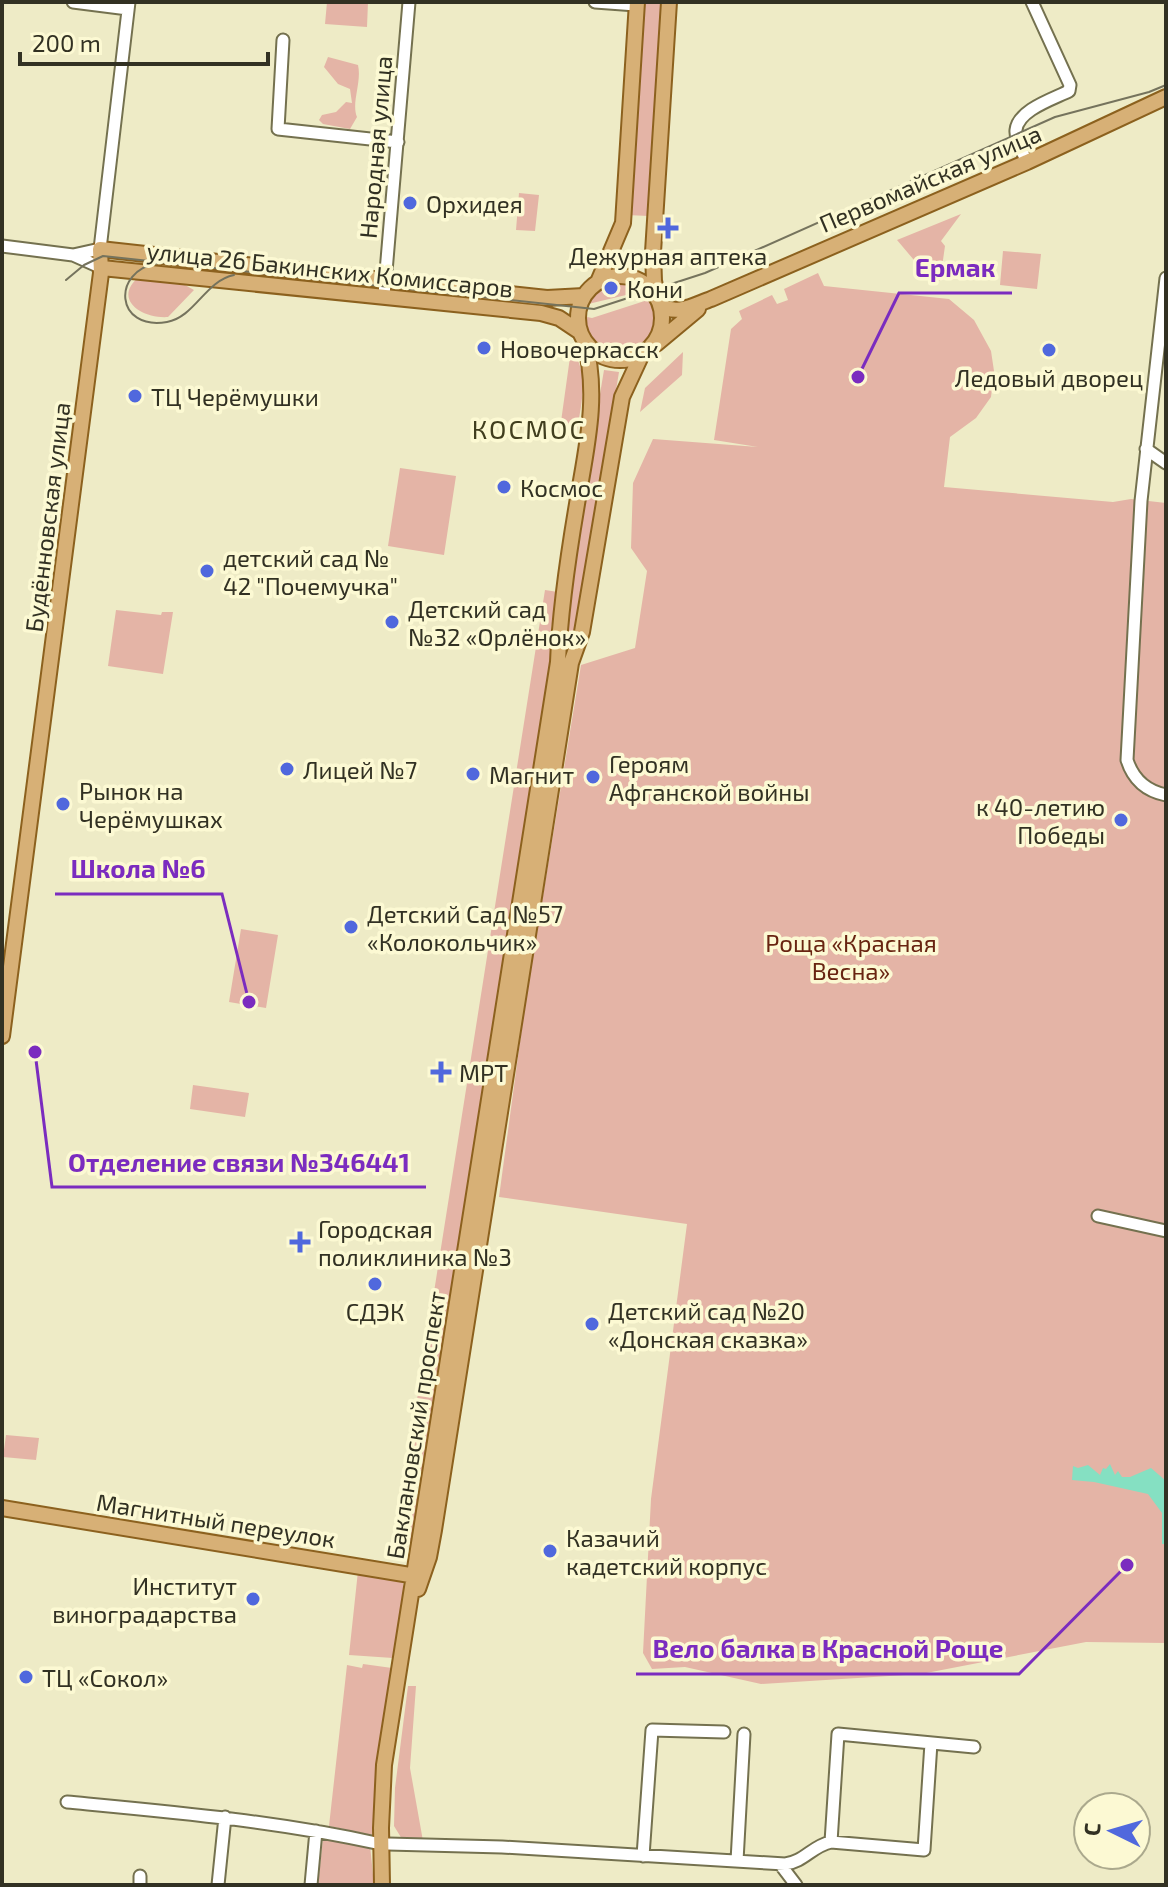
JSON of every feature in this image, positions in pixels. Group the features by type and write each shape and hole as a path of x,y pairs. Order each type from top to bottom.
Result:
{"main road":[{"path":"636,3 623,223 598,282 584,296 578,312 582,336 602,356 618,360 645,352 662,327 654,281 653,252 669,2"},
{"name":"Первомайская улица","path":"659,302 671,311 683,310 711,299 1027,162 1166,97"},
{"name":"Будённовская улица","path":"2,1036 102,268 100,249"},
{"name":"улица 26 Бакинских Комиссаров","path":"100,249 541,313 559,318 582,336"},
{"name":"улица 26 Бакинских Комиссаров","path":"102,268 547,298 584,296"},
{"path":"598,282 613,276 629,277 644,283 659,302"},
{"name":"Первомайская улица","path":"645,352 711,299"},
{"name":"Баклановский проспект","path":"382,1885 384,1765 418,1575 558,662 558,629 593,390 591,365 582,336"},
{"name":"Баклановский проспект","path":"418,1575 434,1530 571,663 582,632 622,397 645,352"},
{"name":"Магнитный переулок","path":"2,1508 418,1575"},
{"name":"Баклановский проспект","path":"384,1844 389,1885"}],"street":[{"path":"73,2 129,5"},
{"name":"Народная улица","path":"385,288 409,2"},
{"path":"595,2 636,3"},
{"path":"1027,162 1016,125 1029,111 1069,91 1070,85 1032,2"},
{"name":"Будённовская улица","path":"100,249 129,5"},
{"path":"283,40 278,129 398,142"},
{"name":"улица 26 Бакинских Комиссаров","path":"2,246 73,255 102,268"},
{"name":"улица 26 Бакинских Комиссаров","path":"73,255 100,249"},
{"path":"1166,278 1146,449 1136,500 1127,760 1133,776 1152,791 1166,795"},
{"path":"1146,449 1166,463"},
{"path":"559,642 577,644"},
{"path":"1098,1216 1166,1231"},
{"path":"643,1856 652,1730 724,1732"},
{"path":"737,1861 744,1734"},
{"path":"831,1842 838,1734 974,1747"},
{"path":"67,1802 225,1817 384,1844 780,1864 798,1862 818,1844 831,1842 924,1850 931,1743"},
{"path":"218,1885 225,1817"},
{"path":"311,1885 316,1831"},
{"path":"780,1864 796,1885"}],"green space":[{"path":"327,2 368,2 367,27 325,24"},
{"path":"642,2 663,2 649,216 626,215"},
{"path":"328,57 358,65 357,117 350,129 323,124 319,120 322,115 336,112 346,102 352,103 350,89 338,84 324,67"},
{"path":"519,193 539,195 535,231 516,230"},
{"path":"961,214 941,241 945,246 940,281 930,279 897,240"},
{"path":"1003,251 1041,254 1037,289 1000,285"},
{"name":"Роща «Красная Весна»","path":"818,273 824,286 949,299 974,320 991,351 994,371 991,397 976,418 950,437 944,487 1113,502 1131,499 1166,503 1166,1643 1086,1642 921,1674 761,1684 685,1667 652,1669 643,1653 651,1499 687,1224 499,1197 525,1005 581,665 635,648 647,571 631,548 633,483 653,439 758,447 714,440 731,329 742,319 739,311 772,295 777,304 788,300 784,289"},
{"path":"139,277 176,280 194,290 168,317 149,315 129,300 131,285"},
{"path":"623,279 636,282 647,290 584,305 599,286"},
{"path":"654,298 657,319 653,336 643,347 629,354 614,355 600,349 589,336 582,316 592,318"},
{"path":"683,352 682,375 640,412 645,388"},
{"path":"576,356 583,383 577,430 569,437 559,436 570,357"},
{"path":"604,370 619,372 576,635 566,639 571,568"},
{"path":"400,468 456,476 444,555 388,546"},
{"path":"545,590 558,592 551,629 552,658 423,1470 416,1474 416,1521 411,1539 399,1557 394,1545"},
{"path":"116,610 161,615 162,612 173,612 163,674 108,666"},
{"path":"241,929 278,935 266,1008 229,1002"},
{"path":"193,1085 249,1093 245,1117 190,1109"},
{"path":"6,1435 39,1438 36,1460 3,1457"},
{"path":"358,1571 402,1579 405,1592 393,1658 349,1655"},
{"path":"363,1664 392,1668 376,1775 372,1835 329,1826 347,1665 362,1668"},
{"path":"408,1686 416,1686 410,1768 423,1841 402,1839 394,1826 395,1788"},
{"path":"323,1838 370,1845 374,1885 318,1885"}],"shaded area":[{"path":"1110,1464 1115,1475 1118,1471 1122,1477 1130,1477 1151,1468 1166,1481 1166,1544 1162,1544 1162,1513 1148,1494 1072,1480 1073,1466 1088,1465 1100,1475 1103,1468"}],"tram line":[{"path":"66,280 84,265 103,256 594,309 705,273 1055,117 1166,85"},
{"path":"158,263 143,268 132,277 126,288 125,299 129,309 137,318 150,322 177,319 215,284 234,275"}],"place":[{"name":"Орхидея","path":"410,203"},
{"name":"Дежурная аптека","path":"668,228"},
{"name":"Кони","path":"611,288"},
{"name":"Новочеркасск","path":"484,348"},
{"name":"Ледовый дворец","path":"1049,350"},
{"name":"Ермак","path":"858,377"},
{"name":"ТЦ Черёмушки","path":"135,396"},
{"name":"Космос","path":"504,487"},
{"name":"детский сад № 42 \"Почемучка\"","path":"207,571"},
{"name":"Детский сад №32 «Орлёнок»","path":"392,622"},
{"name":"Лицей №7","path":"287,769"},
{"name":"Магнит","path":"473,774"},
{"name":"Героям Афганской войны","path":"593,777"},
{"name":"Рынок на Черёмушках","path":"63,804"},
{"name":"к 40-летию Победы","path":"1121,820"},
{"name":"Детский Сад №57 «Колокольчик»","path":"351,927"},
{"name":"Школа №6","path":"249,1002"},
{"name":"Отделение связи №346441","path":"35,1052"},
{"name":"МРТ","path":"441,1072"},
{"name":"Городская поликлиника №3","path":"300,1242"},
{"name":"СДЭК","path":"375,1284"},
{"name":"Детский сад №20 «Донская сказка»","path":"592,1324"},
{"name":"Казачий кадетский корпус","path":"550,1551"},
{"name":"Вело балка в Красной Роще","path":"1127,1565"},
{"name":"Институт виноградарства","path":"253,1599"},
{"name":"ТЦ «Сокол»","path":"26,1677"}],"district":[{"name":"КОСМОС","path":"529,428"}]}
